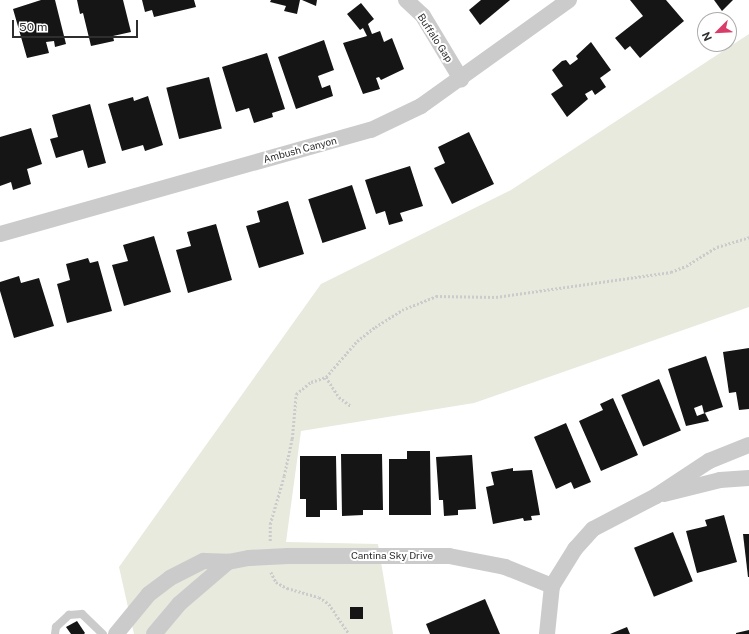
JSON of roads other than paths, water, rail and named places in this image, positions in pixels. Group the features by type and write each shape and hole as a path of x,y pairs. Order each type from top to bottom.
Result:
{"street":[{"name":"Buffalo Gap","path":"406,0 423,16 461,79"},
{"name":"Ambush Canyon","path":"0,234 371,130 421,106 461,79 569,0"},
{"path":"547,634 552,586 575,549 594,529 656,496 709,461 749,445"},
{"path":"656,496 720,480 749,478"},
{"name":"Cantina Sky Drive","path":"116,634 149,594 170,578 204,561 228,562 269,557 449,556 505,567 552,586"},
{"path":"154,634 179,604 228,562"}],"lane":[{"path":"55,634 56,627 69,616 82,614 103,634"}]}
